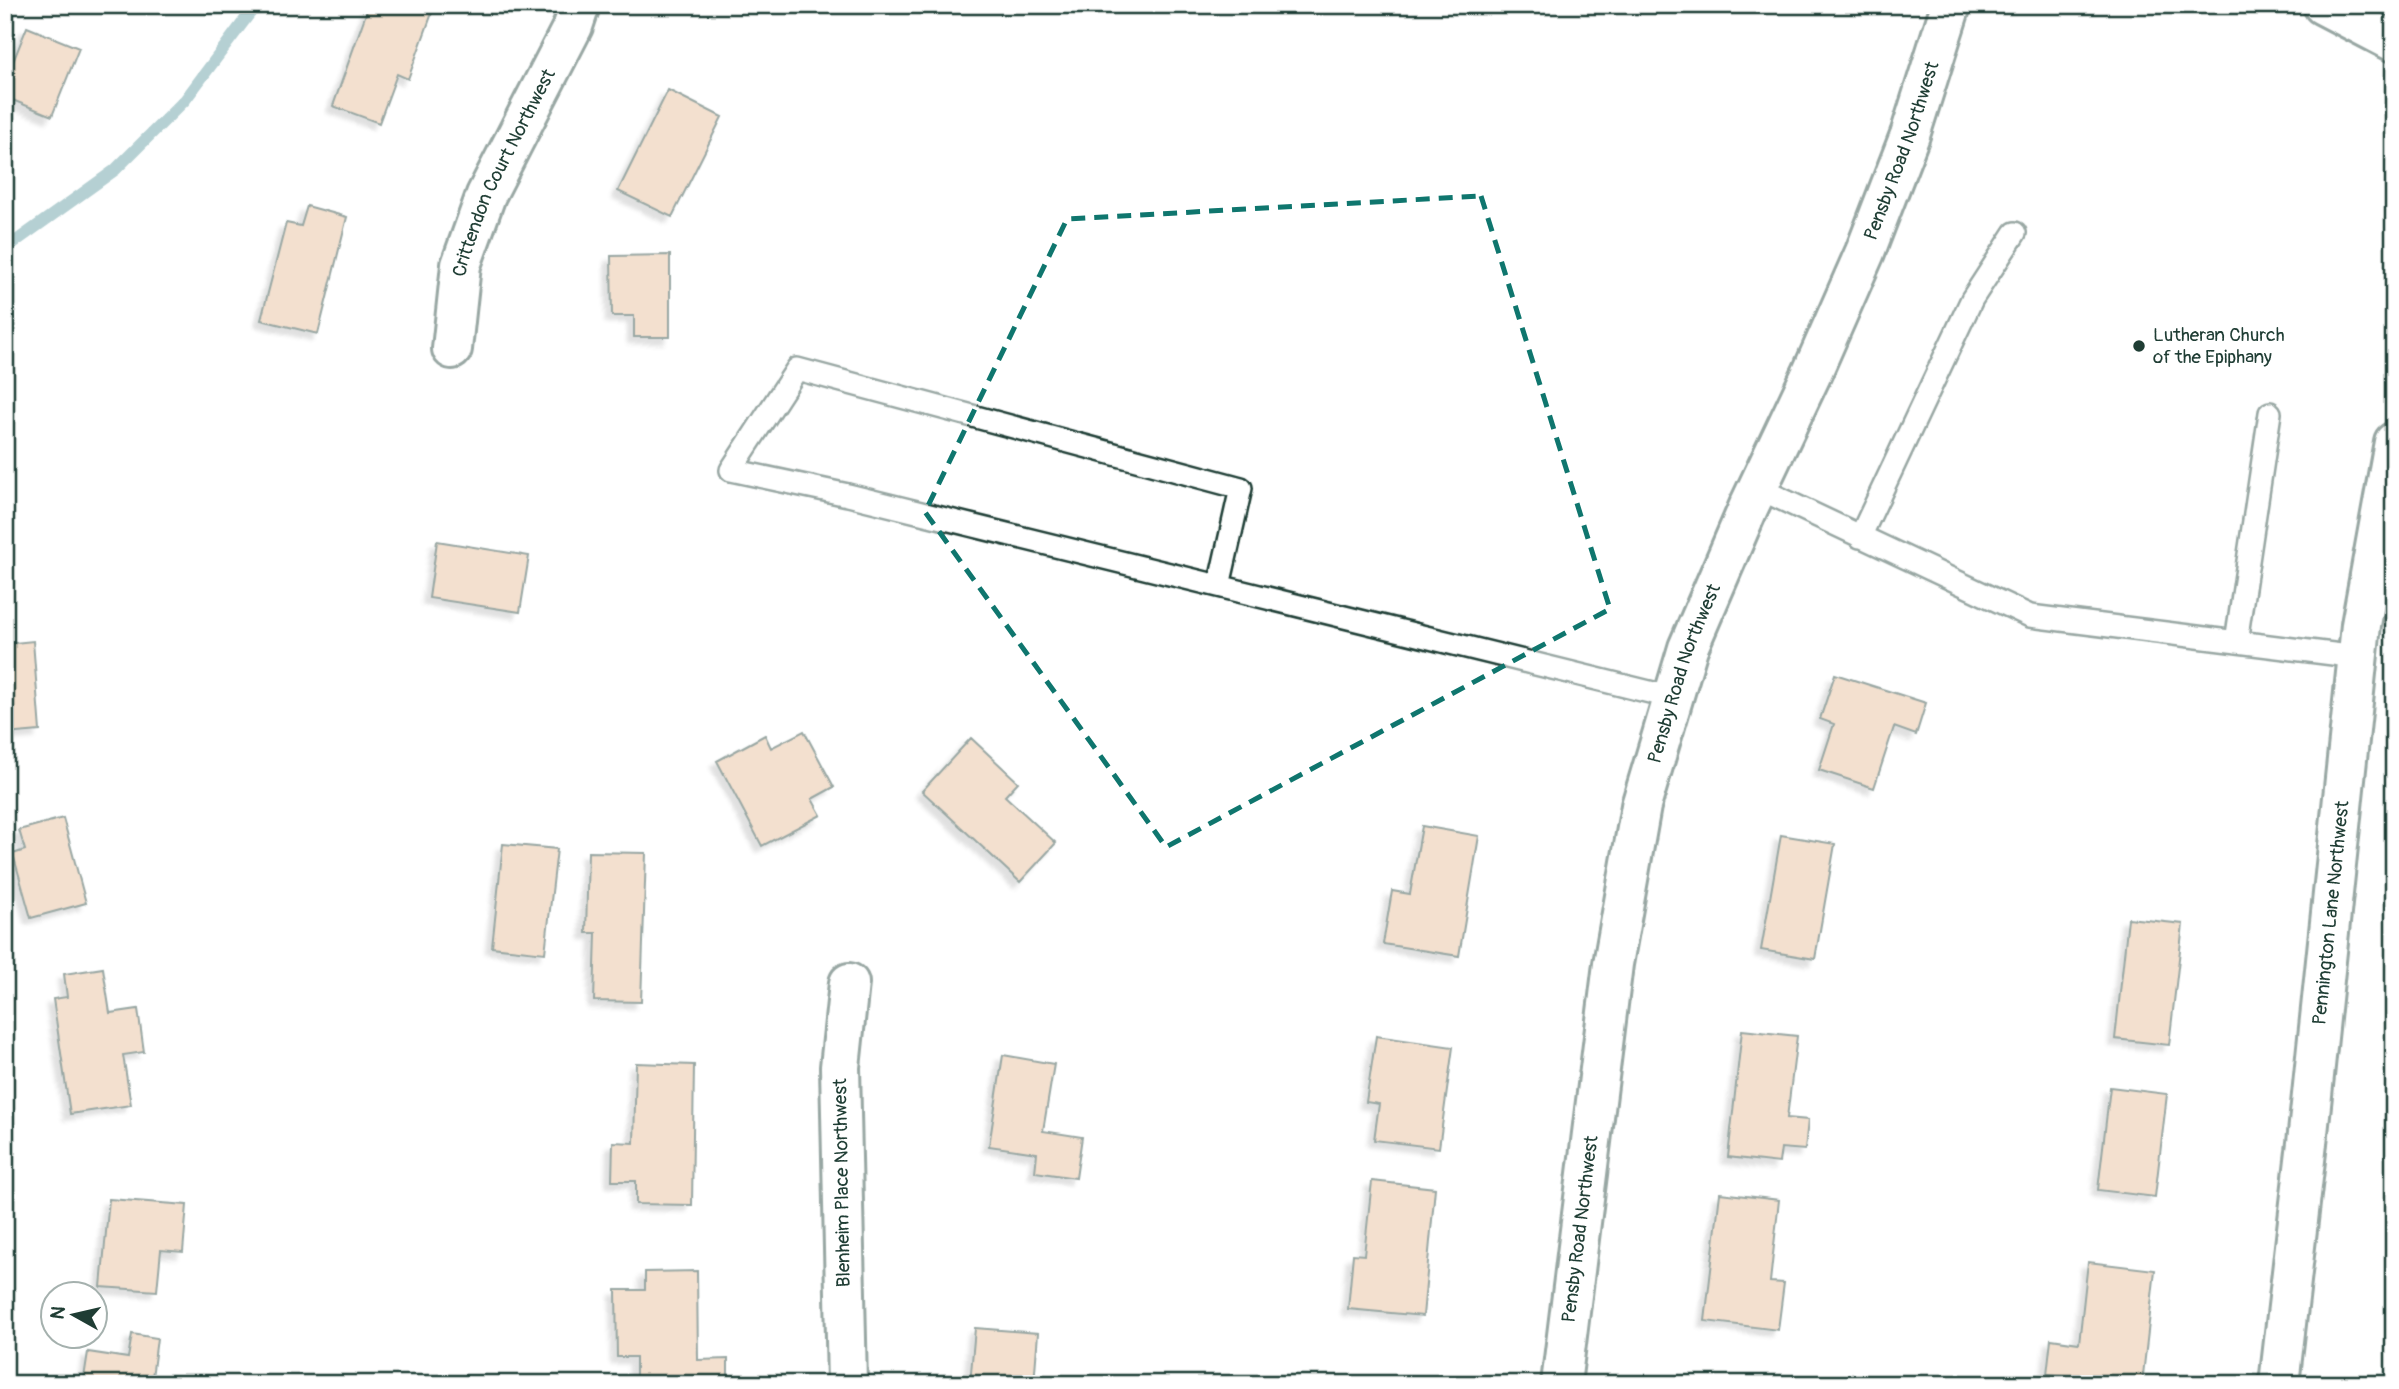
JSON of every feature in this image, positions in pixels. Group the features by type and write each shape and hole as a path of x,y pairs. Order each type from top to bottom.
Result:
{"street":[{"name":"Crittendon Court Northwest","path":"452,349 461,265 482,206 573,26 580,5"},
{"name":"Pensby Road Northwest","path":"1561,1384 1612,964 1641,806 1688,648 1865,252 1910,135 1951,5"},
{"path":"2323,5 2394,42"},
{"name":"Pennington Lane Northwest","path":"2279,1384 2357,657 2394,442"},
{"name":"Blenheim Place Northwest","path":"847,1384 840,1067 849,984"}],"lane":[{"path":"1860,537 1972,299 2015,233"},
{"path":"1219,586 1241,488 797,369 731,470 848,495 1674,698"},
{"path":"2236,642 2270,413"},
{"path":"1758,488 2031,616 2357,657"}],"highlighted area":[{"path":"1481,196 1610,609 1166,847 925,512 1067,219"}],"building":[{"path":"369,5 410,5 432,13 408,79 397,74 379,123 333,106"},
{"path":"27,27 79,48 52,116 5,97 5,82"},
{"path":"668,90 722,117 672,217 618,191"},
{"path":"307,206 347,217 318,334 261,320 286,223 301,226"},
{"path":"670,255 670,337 634,337 634,316 612,316 611,256"},
{"path":"437,541 529,556 520,612 429,598"},
{"path":"33,641 40,731 5,734 5,644"},
{"path":"1835,674 1926,703 1916,735 1894,727 1874,788 1819,770 1834,724 1820,719"},
{"path":"804,731 834,787 812,799 821,815 762,846 717,761 765,735 771,748"},
{"path":"971,738 1018,782 1005,796 1056,843 1020,882 922,791"},
{"path":"63,818 86,903 31,918 13,854 25,850 19,830"},
{"path":"1422,826 1479,836 1459,956 1383,944 1392,891 1410,894"},
{"path":"1781,835 1835,844 1815,959 1761,950"},
{"path":"503,844 557,849 545,953 492,947"},
{"path":"588,852 646,853 641,1002 594,1001 596,933 586,933"},
{"path":"2128,918 2183,924 2169,1045 2115,1039"},
{"path":"103,968 110,1013 138,1009 144,1052 123,1055 131,1105 70,1114 53,999 67,997 64,974"},
{"path":"1742,1030 1797,1036 1787,1118 1808,1120 1805,1150 1781,1148 1779,1163 1728,1157"},
{"path":"1376,1036 1453,1047 1439,1148 1374,1140 1379,1104 1366,1102"},
{"path":"1003,1055 1054,1064 1043,1131 1082,1137 1076,1178 1035,1172 1037,1153 989,1146"},
{"path":"636,1063 694,1065 692,1205 636,1204 636,1181 612,1181 613,1142 634,1143"},
{"path":"2110,1087 2167,1094 2155,1197 2098,1190"},
{"path":"1372,1181 1435,1188 1423,1316 1348,1309 1353,1254 1364,1255"},
{"path":"1720,1193 1779,1200 1770,1282 1784,1283 1778,1330 1705,1321"},
{"path":"109,1199 187,1205 183,1252 161,1250 157,1291 108,1288 108,1280 102,1280"},
{"path":"2088,1262 2155,1270 2142,1384 2047,1374 2051,1339 2079,1343"},
{"path":"697,1271 698,1360 728,1359 728,1384 636,1384 636,1357 617,1357 616,1290 645,1290 645,1272"},
{"path":"975,1328 1038,1333 1034,1384 970,1384"},
{"path":"132,1334 157,1338 152,1378 155,1378 154,1384 83,1384 88,1352 128,1358"}],"waterway":[{"path":"5,249 115,170 185,100 256,5"}],"place":[{"name":"Lutheran Church of the Epiphany","path":"2139,346"}]}
